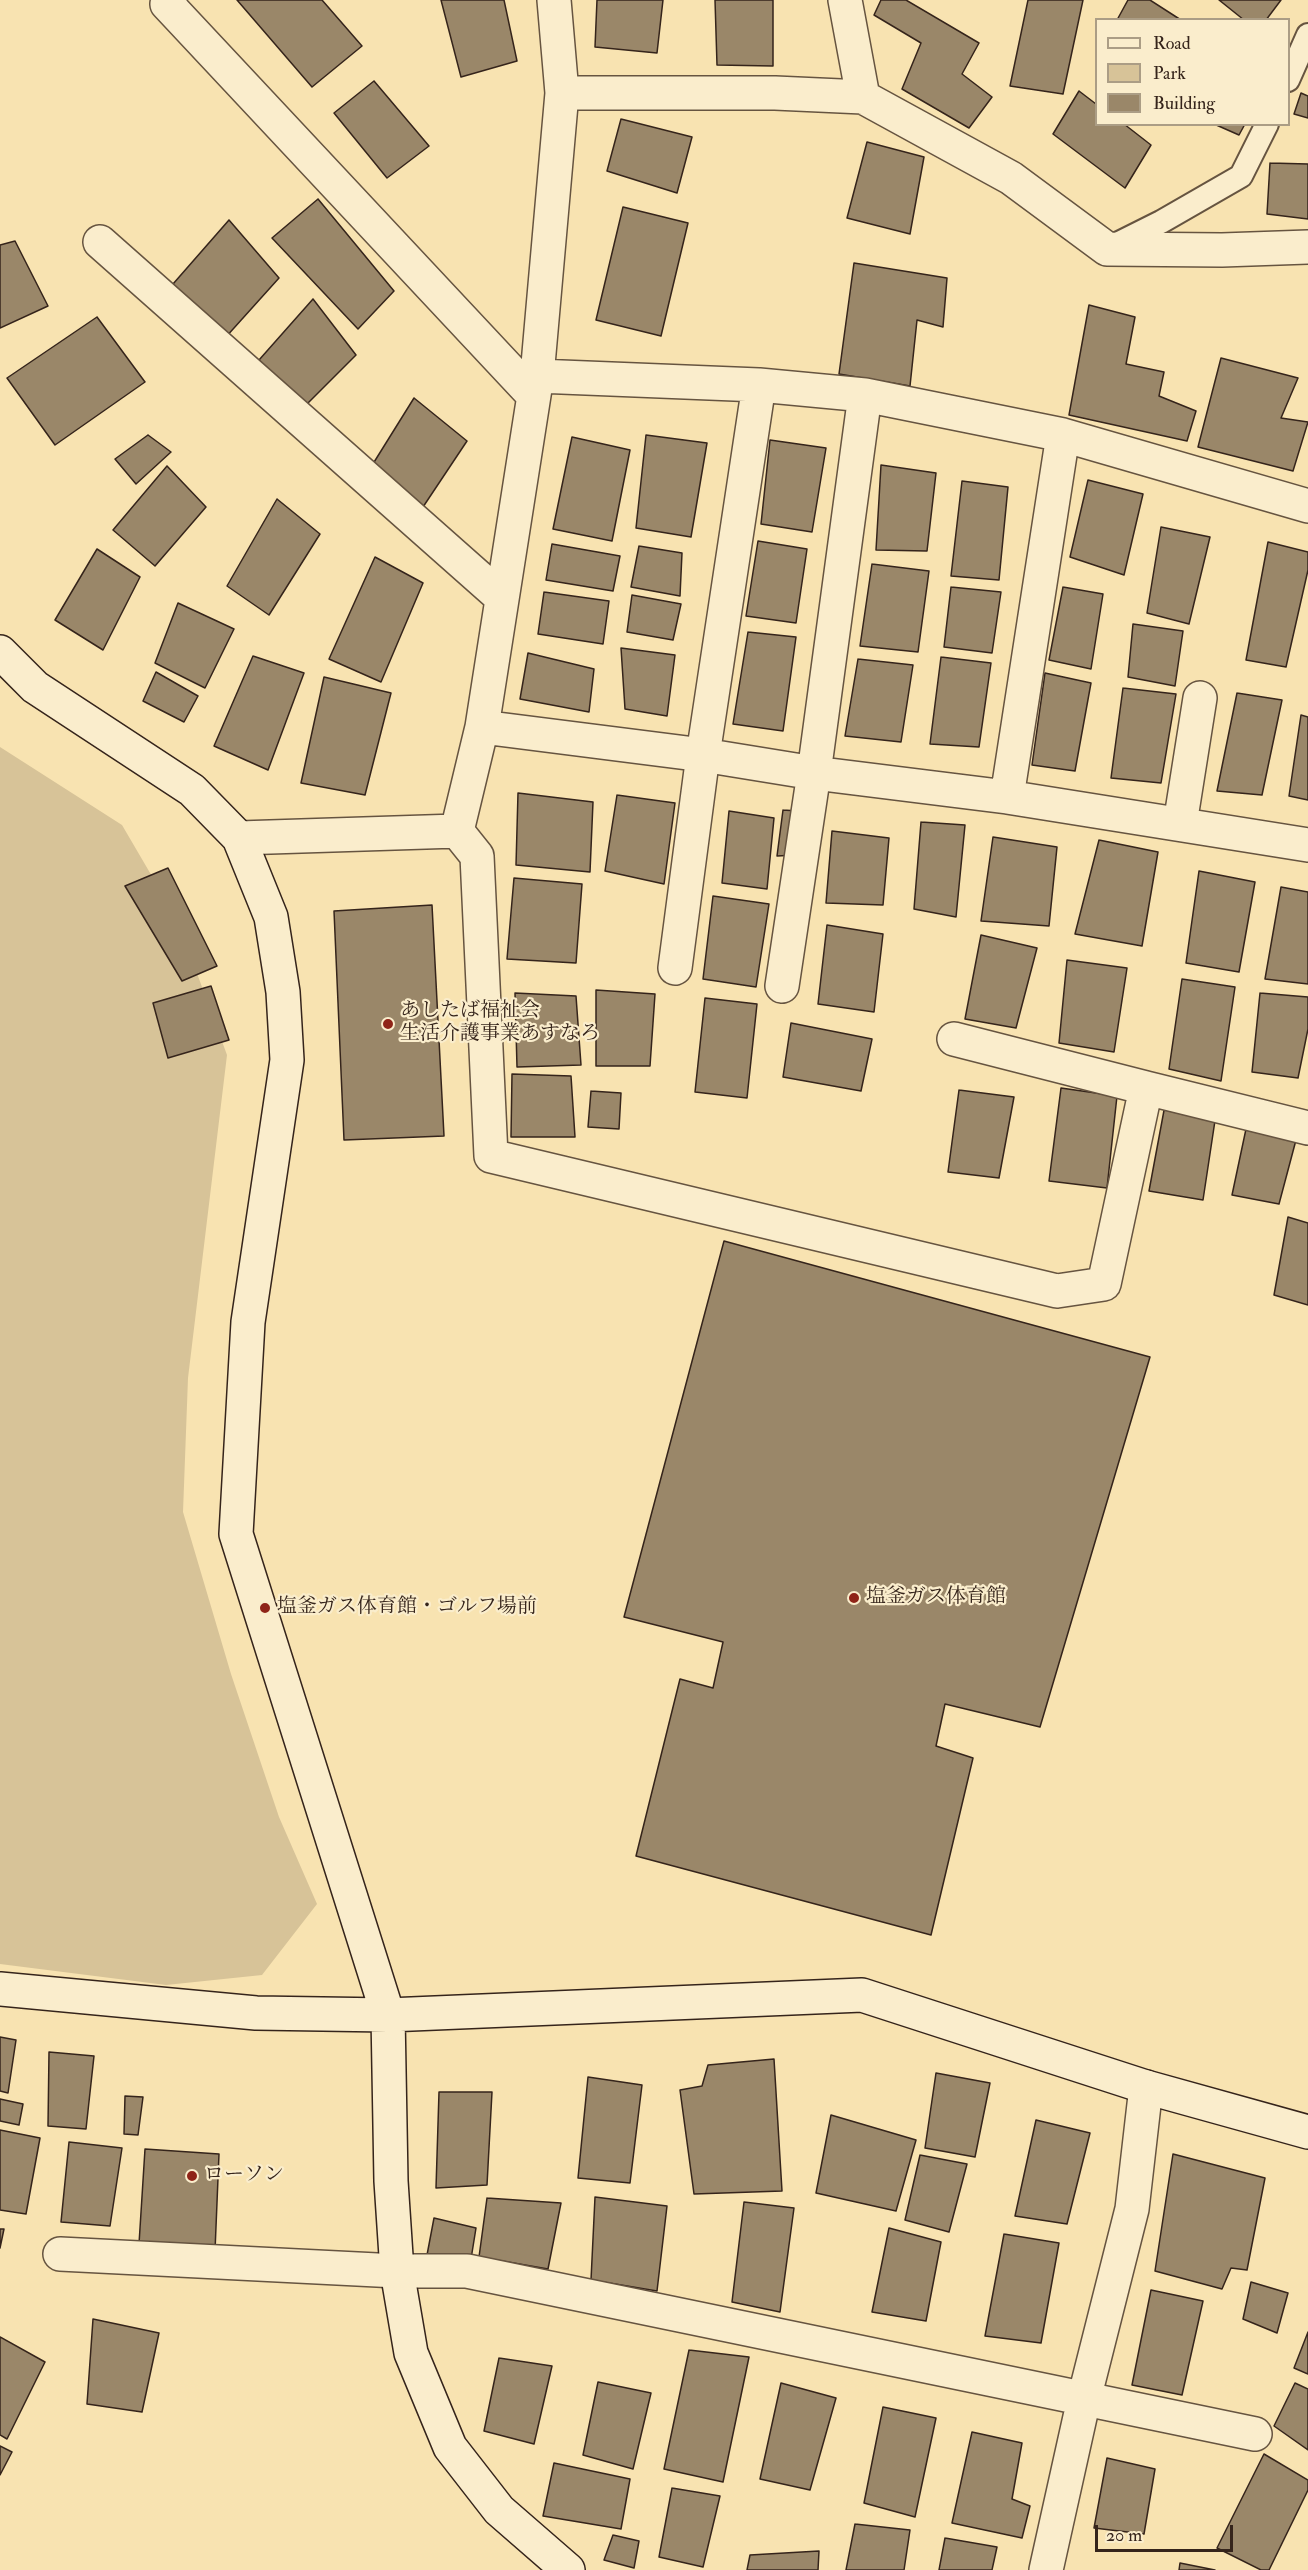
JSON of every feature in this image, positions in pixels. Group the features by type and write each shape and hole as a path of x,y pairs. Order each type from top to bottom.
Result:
{"street":[{"path":"171,0 167,4 535,386 759,385 865,394 1063,435 1308,506"},
{"path":"457,831 482,727 535,386 561,93 554,0"},
{"path":"845,0 863,97"},
{"path":"561,93 776,93 863,97 1011,178 1107,249 1222,250 1308,247"},
{"path":"100,242 502,598"},
{"path":"675,968 759,385"},
{"path":"782,986 814,774 865,394"},
{"path":"1007,797 1063,435"},
{"path":"0,652 35,687 192,790 238,838 271,917 283,992 287,1060 248,1322 236,1534 388,2015 391,2181 397,2271 411,2354 450,2447 499,2510 564,2569"},
{"path":"1180,824 1200,698"},
{"path":"482,727 704,755 814,774 1007,797 1308,845"},
{"path":"238,838 457,831"},
{"path":"457,831 477,856 491,1156 1057,1292 1104,1284 1146,1088"},
{"path":"954,1039 1308,1128"},
{"path":"0,1989 256,2013 388,2015 862,1995 1146,2087 1308,2132"},
{"path":"1046,2570 1084,2399 1132,2209 1146,2087"},
{"path":"60,2254 397,2271 467,2271 1255,2434"}],"lane":[{"path":"1290,76 1308,35"},
{"path":"1107,249 1161,222 1241,176 1266,126"}],"green space":[{"path":"0,747 122,825 177,919 227,1055 188,1378 183,1512 231,1674 279,1817 317,1904 262,1975 166,1985 0,1964"}],"building":[{"path":"237,0 322,0 362,46 312,87"},
{"path":"441,0 504,0 517,61 461,77"},
{"path":"597,0 663,0 657,53 595,47"},
{"path":"715,0 773,0 773,66 717,65"},
{"path":"881,0 906,0 979,43 962,74 992,97 969,128 902,89 921,43 874,15"},
{"path":"1028,0 1083,0 1063,94 1010,86"},
{"path":"1128,0 1150,0 1178,18 1118,18"},
{"path":"1219,0 1281,0 1268,18 1242,18"},
{"path":"374,81 429,146 387,178 334,113"},
{"path":"1079,91 1095,103 1095,126 1127,126 1151,145 1125,188 1053,134"},
{"path":"1301,93 1308,96 1308,118 1294,114"},
{"path":"621,119 692,137 677,193 607,171"},
{"path":"1219,126 1244,126 1239,135"},
{"path":"867,142 924,157 910,234 847,218"},
{"path":"1270,163 1308,164 1308,219 1267,214"},
{"path":"318,199 394,291 358,329 272,238"},
{"path":"623,207 688,223 661,336 596,320"},
{"path":"229,220 279,278 225,338 173,284"},
{"path":"15,241 48,306 0,328 0,245"},
{"path":"854,263 947,278 943,327 917,320 910,386 839,374"},
{"path":"313,299 356,355 304,407 259,360"},
{"path":"1089,305 1135,317 1126,364 1164,372 1159,396 1196,411 1187,441 1069,415"},
{"path":"97,317 145,382 55,445 7,378"},
{"path":"1221,358 1298,378 1281,418 1308,422 1293,471 1198,447"},
{"path":"414,398 467,441 421,510 371,467"},
{"path":"148,435 171,452 136,484 115,459"},
{"path":"646,435 707,443 691,537 636,528"},
{"path":"572,437 630,450 612,541 553,529"},
{"path":"770,440 826,448 812,532 761,524"},
{"path":"881,465 936,473 927,551 876,550"},
{"path":"167,466 206,507 155,566 113,530"},
{"path":"1088,480 1143,494 1124,575 1070,557"},
{"path":"962,481 1008,487 999,580 951,576"},
{"path":"277,499 320,534 269,615 227,586"},
{"path":"1161,527 1210,537 1189,624 1147,613"},
{"path":"758,541 807,549 796,623 746,616"},
{"path":"1268,542 1308,552 1308,570 1286,667 1246,660"},
{"path":"552,544 620,556 613,591 546,580"},
{"path":"639,546 682,553 680,596 631,587"},
{"path":"97,549 140,577 103,650 55,620"},
{"path":"375,557 423,583 381,682 329,659"},
{"path":"872,564 929,571 918,652 860,646"},
{"path":"951,587 1001,592 992,653 944,647"},
{"path":"1063,587 1103,594 1091,669 1049,660"},
{"path":"544,592 609,601 603,644 538,634"},
{"path":"632,595 681,604 673,640 627,632"},
{"path":"178,603 234,629 205,688 155,663"},
{"path":"1133,624 1183,631 1175,686 1128,677"},
{"path":"748,632 796,637 783,731 733,724"},
{"path":"621,648 675,655 667,716 625,709"},
{"path":"528,653 594,669 589,712 520,699"},
{"path":"253,656 304,673 268,770 214,746"},
{"path":"941,657 991,663 979,747 930,744"},
{"path":"858,659 913,665 901,742 845,736"},
{"path":"156,672 198,696 184,722 143,701"},
{"path":"1045,673 1091,683 1075,771 1032,765"},
{"path":"324,677 391,693 365,795 301,783"},
{"path":"1123,688 1176,694 1161,783 1111,778"},
{"path":"1237,693 1282,700 1262,795 1217,791"},
{"path":"1301,715 1308,717 1308,800 1289,796"},
{"path":"518,793 593,802 590,872 516,865"},
{"path":"617,795 675,803 664,884 605,871"},
{"path":"783,810 798,811 796,855 777,856"},
{"path":"729,811 774,818 767,889 722,883"},
{"path":"921,822 965,825 956,917 914,909"},
{"path":"832,831 889,838 883,905 826,903"},
{"path":"993,837 1057,847 1049,926 981,921"},
{"path":"1099,840 1158,852 1142,946 1075,934"},
{"path":"168,868 217,966 182,981 125,886"},
{"path":"1199,871 1255,882 1239,972 1186,963"},
{"path":"514,878 582,884 576,963 507,959"},
{"path":"1281,887 1308,892 1308,984 1265,979"},
{"path":"713,896 769,904 756,987 703,979"},
{"name":"あしたば福祉会 生活介護事業あすなろ","path":"432,905 444,1136 344,1140 334,911"},
{"path":"827,925 883,934 874,1012 818,1004"},
{"path":"981,935 1037,948 1016,1028 965,1019"},
{"path":"1067,960 1127,968 1114,1052 1059,1043"},
{"path":"1182,979 1235,987 1221,1081 1169,1069"},
{"path":"211,986 229,1040 168,1058 153,1003"},
{"path":"596,990 655,994 650,1066 596,1066"},
{"path":"515,993 576,996 581,1065 517,1067"},
{"path":"1260,993 1308,997 1308,1029 1298,1078 1252,1072"},
{"path":"705,998 757,1004 747,1098 695,1092"},
{"path":"791,1023 872,1039 861,1091 783,1077"},
{"path":"512,1074 571,1076 575,1137 511,1137"},
{"path":"1061,1088 1117,1096 1107,1188 1049,1181"},
{"path":"959,1090 1014,1097 999,1178 948,1172"},
{"path":"591,1091 621,1093 619,1129 588,1127"},
{"path":"1165,1105 1216,1114 1203,1200 1149,1191"},
{"path":"1246,1129 1296,1140 1279,1204 1232,1195"},
{"path":"1288,1217 1308,1223 1308,1305 1274,1295"},
{"name":"塩釜ガス体育館","path":"724,1241 1150,1357 1040,1727 945,1704 936,1746 973,1758 931,1935 636,1856 680,1679 713,1688 723,1642 624,1617"},
{"path":"0,2037 16,2040 8,2093 0,2091"},
{"path":"49,2052 94,2056 86,2129 48,2126"},
{"path":"774,2059 782,2191 694,2194 680,2090 702,2086 708,2065"},
{"path":"936,2073 990,2083 975,2157 925,2148"},
{"path":"588,2077 642,2085 630,2183 578,2178"},
{"path":"439,2092 492,2092 487,2185 436,2188"},
{"path":"125,2096 143,2097 138,2135 124,2134"},
{"path":"0,2099 23,2104 19,2125 0,2121"},
{"path":"831,2115 916,2140 896,2211 816,2193"},
{"path":"1036,2120 1090,2133 1067,2224 1015,2216"},
{"path":"0,2130 40,2138 26,2214 0,2210"},
{"path":"69,2142 122,2148 110,2226 61,2222"},
{"path":"145,2149 219,2154 215,2251 139,2244"},
{"path":"1173,2154 1265,2178 1247,2270 1231,2268 1222,2289 1155,2271"},
{"path":"920,2155 967,2164 949,2232 905,2220"},
{"path":"595,2197 667,2206 657,2291 591,2280"},
{"path":"487,2198 561,2203 548,2269 479,2257"},
{"path":"744,2202 794,2208 780,2312 732,2302"},
{"path":"434,2218 476,2228 471,2259 427,2255"},
{"path":"889,2228 941,2242 926,2321 872,2312"},
{"path":"0,2229 4,2229 0,2248"},
{"path":"1004,2234 1059,2243 1041,2343 985,2336"},
{"path":"1251,2282 1288,2293 1277,2333 1243,2319"},
{"path":"1151,2290 1203,2301 1182,2395 1132,2385"},
{"path":"93,2319 159,2333 142,2412 87,2404"},
{"path":"1308,2332 1308,2374 1294,2368"},
{"path":"0,2337 45,2362 7,2439 0,2435"},
{"path":"689,2350 749,2357 723,2482 664,2469"},
{"path":"499,2358 552,2366 534,2444 484,2431"},
{"path":"598,2382 651,2393 633,2469 583,2455"},
{"path":"781,2383 836,2398 810,2490 760,2479"},
{"path":"1295,2383 1308,2389 1308,2450 1274,2426"},
{"path":"883,2407 936,2418 915,2517 864,2503"},
{"path":"972,2432 1022,2443 1012,2499 1030,2506 1022,2538 952,2523"},
{"path":"0,2446 12,2452 0,2475"},
{"path":"1264,2454 1308,2480 1308,2490 1269,2570 1261,2570 1217,2548"},
{"path":"1107,2458 1155,2469 1144,2534 1094,2528"},
{"path":"554,2463 630,2479 621,2529 543,2516"},
{"path":"672,2488 720,2496 703,2567 659,2557"},
{"path":"855,2524 910,2530 904,2570 846,2570"},
{"path":"613,2535 639,2541 634,2568 604,2560"},
{"path":"945,2538 997,2547 992,2570 939,2570"},
{"path":"819,2551 818,2570 747,2570 750,2555"},
{"path":"1180,2563 1215,2570 1179,2570"}],"place":[{"name":"あしたば福祉会 生活介護事業あすなろ","path":"388,1024"},
{"name":"塩釜ガス体育館","path":"854,1598"},
{"name":"塩釜ガス体育館・ゴルフ場前","path":"265,1608"},
{"name":"ローソン","path":"192,2176"}]}
